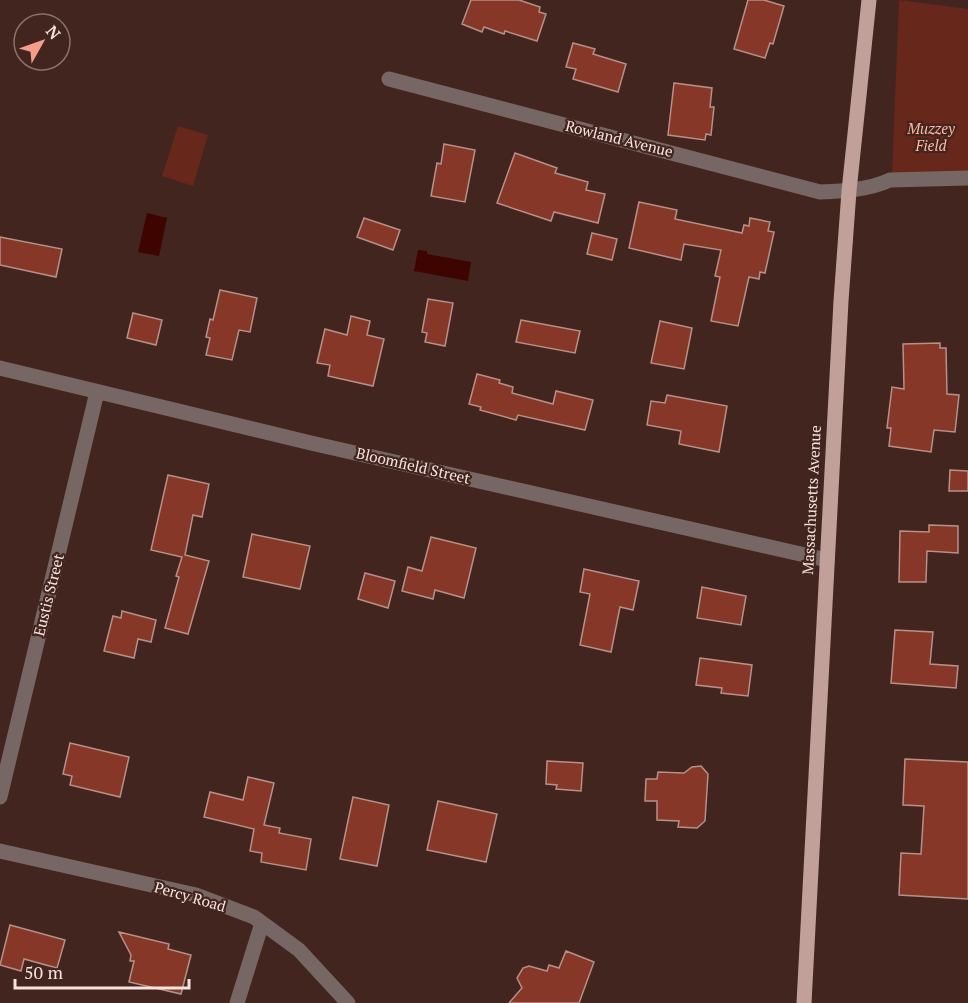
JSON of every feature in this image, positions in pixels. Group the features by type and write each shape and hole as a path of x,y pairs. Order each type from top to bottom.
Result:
{"main road":[{"name":"Massachusetts Avenue","path":"804,1003 820,720 820,667 849,191 869,0"}],"street":[{"name":"Rowland Avenue","path":"389,79 820,192 849,191 879,185 890,180 968,178"},
{"name":"Bloomfield Street","path":"0,368 311,443 826,560"},
{"name":"Eustis Street","path":"0,797 97,392"},
{"name":"Percy Road","path":"0,851 196,895 254,917 298,950 348,1003"},
{"path":"237,1003 262,923"}],"green space":[{"name":"Muzzey Field","path":"899,0 968,9 968,176 892,175"},
{"path":"178,126 208,135 193,186 162,176"}],"shaded area":[{"path":"147,213 167,218 159,256 138,252"},
{"path":"418,250 427,251 427,254 471,262 468,281 414,271"}],"building":[{"path":"471,0 519,0 540,7 539,12 546,14 537,41 484,27 482,32 462,24"},
{"path":"748,0 764,0 784,6 773,44 770,43 765,58 734,49"},
{"path":"573,43 595,49 593,54 626,64 618,92 573,79 576,69 566,67"},
{"path":"674,83 712,88 710,107 714,107 711,135 706,134 705,140 668,135"},
{"path":"444,144 475,150 465,202 431,196 437,163 441,164"},
{"path":"515,153 557,168 555,173 588,182 586,190 605,194 598,223 554,212 551,221 497,203"},
{"path":"639,202 677,210 675,219 742,233 744,225 749,226 750,218 770,222 768,231 774,232 765,273 760,272 759,279 749,277 738,326 711,321 720,277 715,276 721,250 684,244 681,260 629,248"},
{"path":"364,218 400,230 393,250 357,237"},
{"path":"592,233 617,239 612,260 587,254"},
{"path":"0,237 62,249 56,277 0,265"},
{"path":"220,290 257,298 250,332 239,330 232,360 206,355 210,338 206,337 210,319 213,320"},
{"path":"428,299 453,303 445,346 425,342 427,333 422,332"},
{"path":"133,313 162,320 156,345 127,338"},
{"path":"351,316 370,321 367,335 384,339 373,386 328,376 330,365 317,363 325,329 347,335"},
{"path":"521,320 580,331 575,353 516,342"},
{"path":"660,321 692,328 684,369 651,363"},
{"path":"940,343 940,348 946,348 947,394 959,395 955,432 934,430 931,452 889,446 891,428 887,428 892,387 904,389 903,344"},
{"path":"477,374 500,380 499,383 513,387 512,393 553,404 556,391 593,400 585,430 518,415 516,420 480,410 481,407 469,404"},
{"path":"667,395 727,406 719,452 679,444 681,431 647,425 651,401 665,403"},
{"path":"950,470 968,471 968,491 949,491"},
{"path":"168,475 209,484 202,517 193,515 185,555 209,561 188,634 165,628 182,557 151,550"},
{"path":"929,525 958,526 958,553 927,551 926,582 899,582 900,531 929,532"},
{"path":"252,534 310,546 300,589 243,577"},
{"path":"431,537 476,548 464,598 435,590 433,599 402,591 408,567 422,571"},
{"path":"584,569 639,581 633,610 620,607 611,652 580,645 590,594 580,592"},
{"path":"365,573 395,581 388,608 358,599"},
{"path":"702,587 746,596 741,625 697,618"},
{"path":"122,611 156,620 151,642 138,639 134,658 104,651 113,616 121,618"},
{"path":"895,630 933,632 930,664 958,666 956,688 891,683"},
{"path":"700,658 752,665 748,696 721,693 722,688 696,685"},
{"path":"70,743 129,757 120,797 70,785 72,776 63,774"},
{"path":"905,759 968,762 968,899 899,895 901,853 921,854 924,806 903,805"},
{"path":"547,761 583,763 581,791 556,789 557,785 546,784"},
{"path":"701,766 708,774 705,821 697,828 678,827 679,821 657,820 657,801 645,801 646,779 657,779 658,772 684,773 692,767"},
{"path":"248,777 274,783 264,825 280,828 279,833 311,839 306,870 261,862 262,853 250,851 254,829 204,817 210,792 243,800"},
{"path":"353,797 389,805 377,866 340,859"},
{"path":"438,801 497,814 486,862 427,850"},
{"path":"10,925 65,940 57,968 24,959 21,971 0,965"},
{"path":"119,932 169,944 168,949 191,955 181,994 129,982 134,961 130,961 131,955"},
{"path":"566,951 594,962 579,1003 509,1003 522,988 517,978 523,968 529,966 547,971 549,965 559,968"}]}
